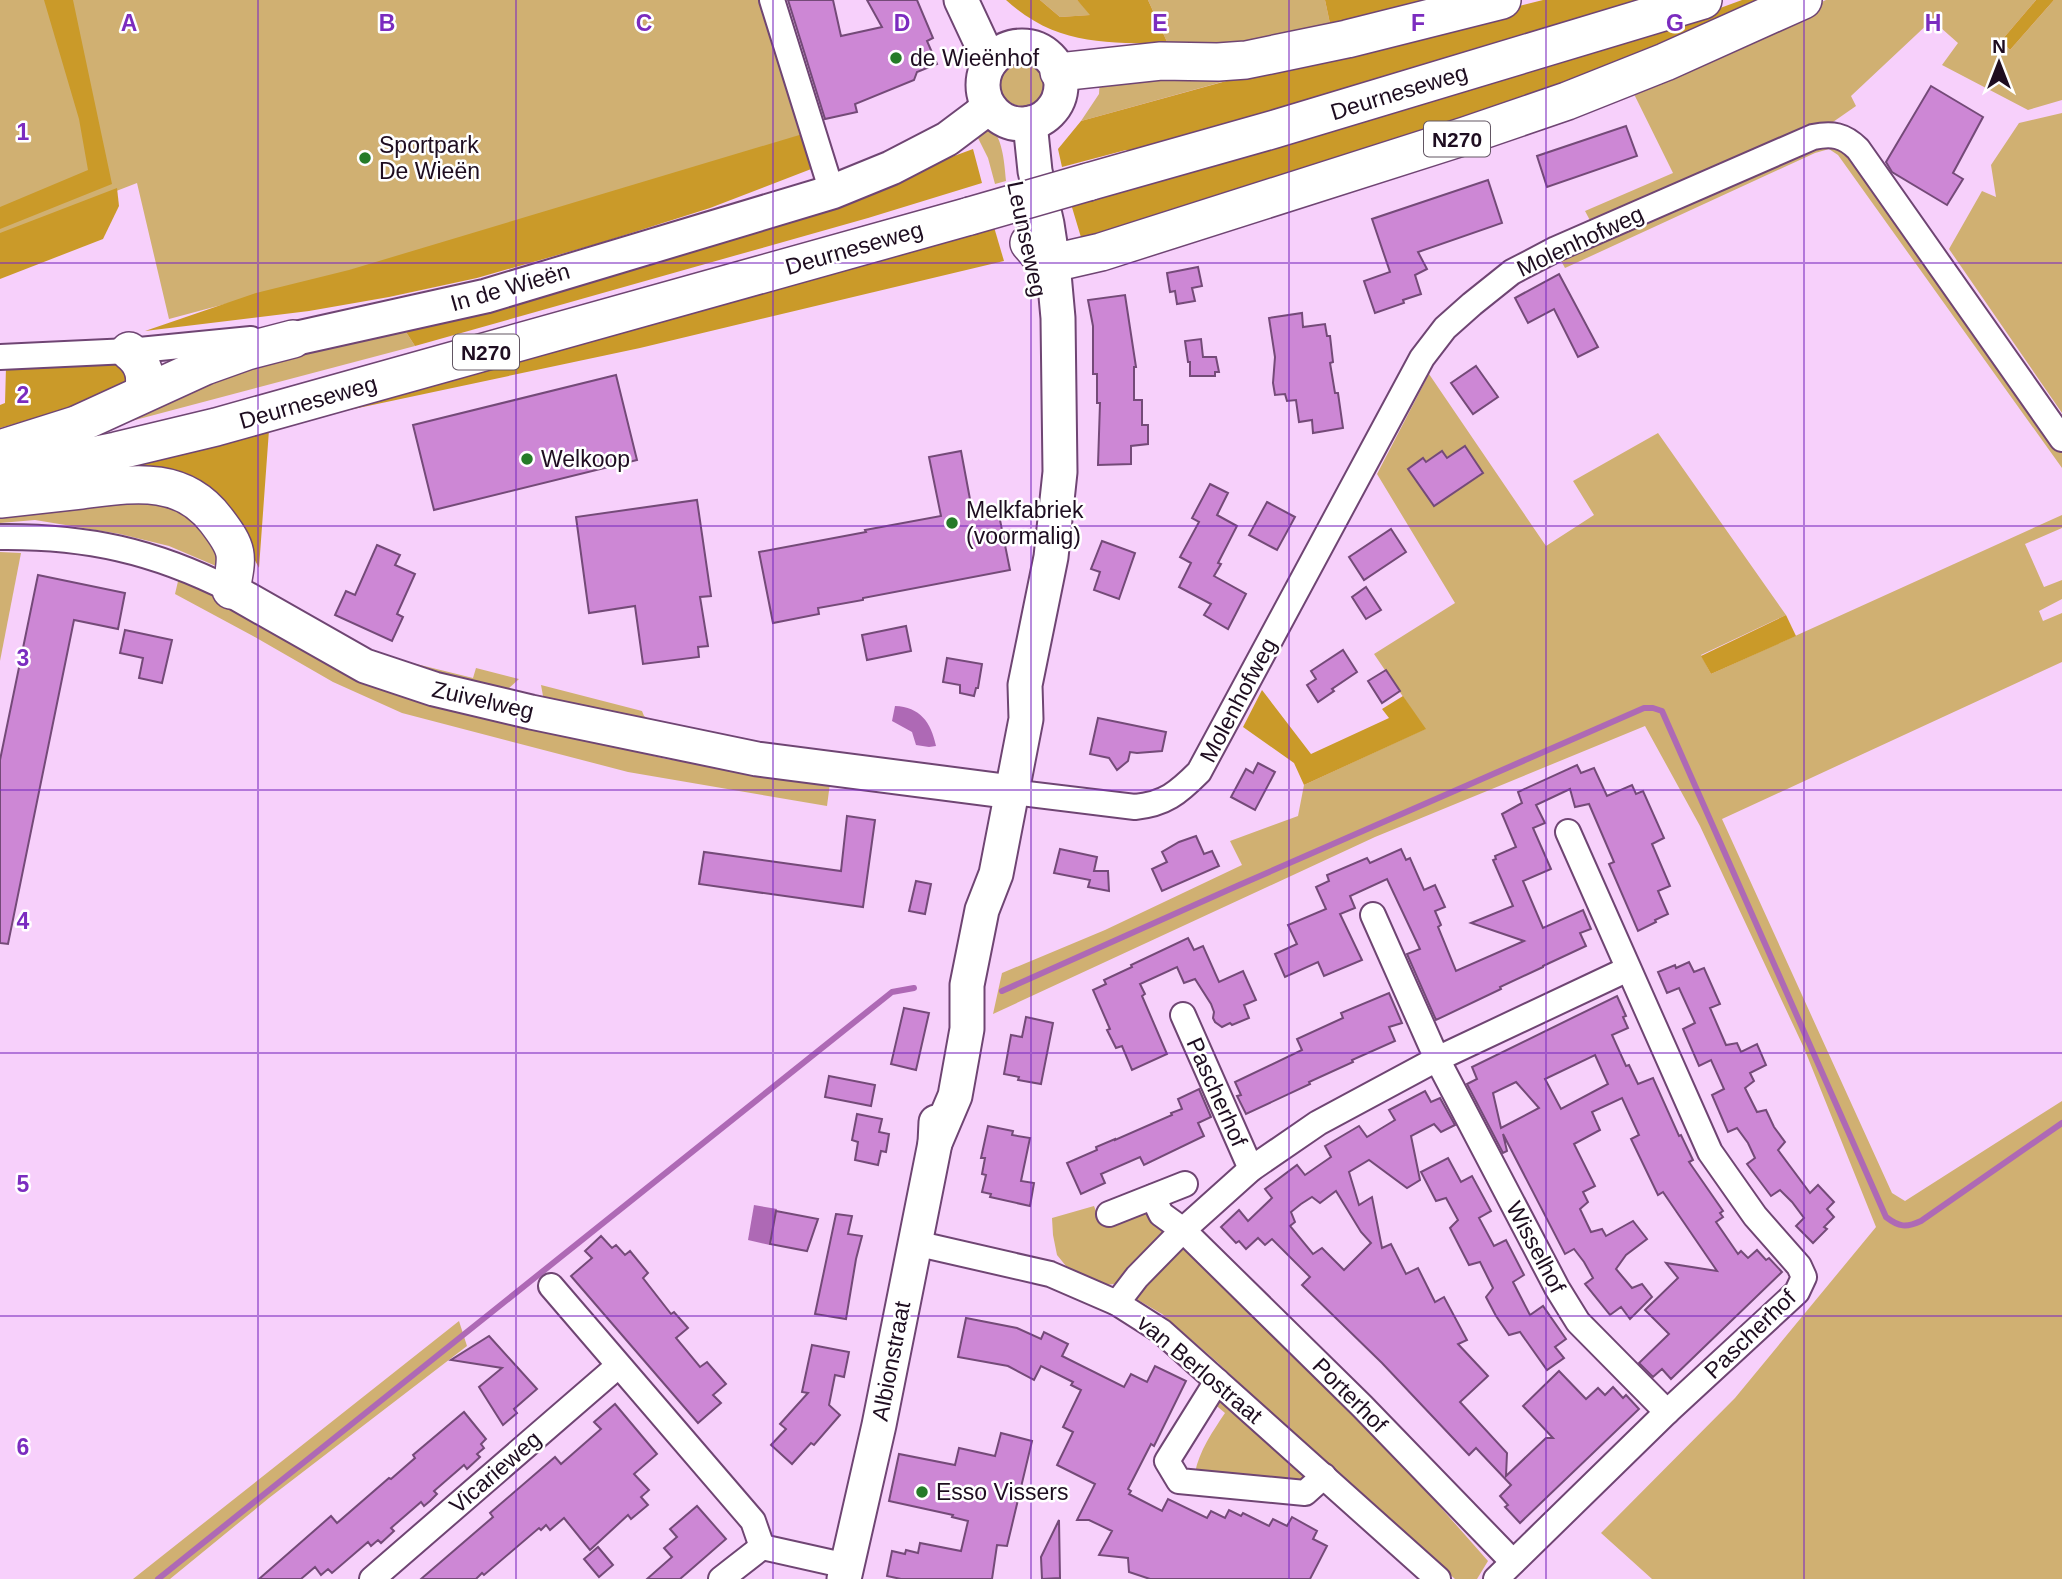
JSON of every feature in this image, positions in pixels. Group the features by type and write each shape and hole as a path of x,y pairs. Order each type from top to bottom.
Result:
{"main road":[{"path":"961,0 1002,54"},
{"path":"974,0 1002,54"},
{"path":"1059,72 1161,61 1246,60 1347,39 1502,0"},
{"name":"Deurneseweg","path":"0,475 216,427 1289,125 1703,0"},
{"name":"N270","path":"1041,253 1101,252 1465,136 1567,101 1665,62 1803,0"},
{"path":"1023,46 1049,56 1059,72 1060,90 1054,106 1044,117 1008,116 983,93 983,80 1002,54 1023,46"},
{"name":"In de Wieën","path":"293,339 486,296 832,192 891,168 947,139 979,116 1008,116"},
{"name":"Leunseweg","path":"1002,791 1026,719 1025,685 1051,557 1059,472 1057,356 1045,325 1041,253 1013,171 1008,116"},
{"path":"0,449 106,413 142,394 237,354 293,339"},
{"path":"129,351 139,360 144,374 142,394"},
{"path":"0,499 135,483 166,487 201,504 226,533 237,557 231,590"},
{"name":"Zuivelweg","path":"231,590 365,666 434,689 757,759 1002,791"},
{"name":"Albionstraat","path":"846,1573 935,1143 937,1093 948,1027 967,985 982,910 996,874 1002,791"}],"street":[{"path":"772,0 832,192"},
{"name":"Molenhofweg","path":"1002,791 1135,807 1153,805 1169,798 1185,786 1199,772 1422,358 1445,328 1512,272 1556,249 1813,137 1827,134 1840,136 1858,149 2062,439"},
{"name":"In de Wieën","path":"0,358 129,351 242,340 293,339"},
{"name":"Zuivelweg","path":"0,537 76,540 116,547 163,561 231,590"},
{"name":"Pascherhof","path":"1504,1571 1667,1412 1797,1292 1804,1277 1799,1266 1755,1216 1710,1152 1568,832"},
{"path":"1373,915 1437,1059"},
{"name":"Pascherhof","path":"1116,1303 1137,1277 1184,1230 1251,1169 1318,1123 1437,1059 1628,969"},
{"name":"Pascherhof","path":"1183,1015 1251,1169"},
{"name":"Wisselhof","path":"1437,1059 1557,1288 1578,1322 1667,1412"},
{"path":"1109,1214 1185,1184"},
{"path":"1153,1197 1161,1214 1184,1230"},
{"name":"Porterhof","path":"1184,1230 1362,1406 1504,1571"},
{"name":"van Berlostraat","path":"915,1243 1050,1274 1116,1303 1161,1331 1438,1579"},
{"path":"551,1286 753,1521 762,1547"},
{"name":"Vicarieweg","path":"372,1579 618,1366"},
{"path":"1217,1381 1167,1461 1179,1481 1305,1493 1324,1476"},
{"path":"762,1547 846,1573"},
{"path":"721,1579 762,1547"}],"shaded area":[{"name":"Sportpark De Wieën","path":"0,0 766,0 808,133 477,237 169,319 137,183 0,236"},
{"path":"44,0 73,0 112,184 0,229 0,207 88,170 79,119"},
{"path":"1006,0 1040,0 1060,17 1090,15 1077,0 1148,0 1168,44 1102,41 1063,34 1025,15"},
{"path":"1040,0 1077,0 1091,15 1060,17"},
{"path":"1148,0 1325,0 1332,33 1258,48 1168,44"},
{"path":"1325,0 1462,0 1332,33"},
{"path":"1543,0 1657,0 1135,154 1126,150 1062,167 1058,149 1081,121 1259,72"},
{"path":"1742,0 1783,0 1644,58 1083,244 1071,204 1644,36"},
{"path":"1826,0 2036,0 2001,41 2010,50 2054,0 2062,0 2062,100 2028,110 1942,65 1958,43 1932,20 1851,96 1856,106 1833,122 1593,226 1585,211 1673,173 1631,88"},
{"path":"2036,0 2054,0 2010,50 2001,41"},
{"path":"1022,62 1037,69 1044,84 1037,99 1022,106 1007,99 1000,84 1007,69"},
{"path":"1258,72 1081,121 1099,94 1100,75"},
{"path":"2062,113 2062,413 1949,249 1982,191 1996,197 1991,165 2019,123"},
{"path":"987,123 1002,149 1006,181 995,184 988,158 974,130"},
{"path":"806,133 819,166 710,208 600,243 477,278 389,297 309,311 145,331 256,293 349,270"},
{"path":"1813,144 1846,149 2062,450 2062,468 1838,155 1829,149 1815,153 1565,268 1559,257"},
{"path":"973,149 982,183 868,218 415,346 406,332 424,322 927,166"},
{"path":"117,188 119,206 103,239 0,279 0,233"},
{"path":"994,227 1004,261 640,348 330,414"},
{"path":"406,332 415,346 120,424 142,401 327,345"},
{"path":"120,357 134,379 116,395 0,428 0,405 5,403 6,367"},
{"path":"1429,374 1546,546 1594,515 1573,481 1658,433 1786,615 1701,655 1711,674 2062,515 2062,528 2025,544 2044,587 2062,580 2062,599 2039,611 2043,621 2062,613 2062,662 1722,819 1892,1193 1905,1201 2062,1101 2062,1579 1652,1579 1601,1533 1735,1398 1876,1227 1804,1048 1700,826 1645,726 1375,837 993,1014 1002,973 1105,930 1242,865 1230,841 1298,816 1304,785 1425,729 1374,654 1455,603 1377,474"},
{"path":"269,430 259,568 250,551 120,469"},
{"path":"142,493 210,527 223,569 169,546 120,534 35,520 0,523 0,509"},
{"path":"0,552 21,553 0,661"},
{"path":"179,577 411,697 666,759 830,783 827,806 628,772 402,713 333,682 175,594"},
{"path":"1786,615 1796,636 1711,674 1701,656"},
{"path":"400,660 473,678 476,668 519,679 507,690 500,689 400,663"},
{"path":"541,685 642,711 649,719 648,723 547,701"},
{"path":"1262,690 1311,754 1389,718 1382,709 1403,696 1426,729 1304,785 1294,763 1243,727"},
{"path":"895,706 911,709 923,717 936,746 916,745 912,732 892,721"},
{"path":"754,1205 777,1209 770,1245 748,1240"},
{"path":"1094,1206 1101,1224 1146,1208 1164,1226 1164,1234 1120,1283 1107,1285 1088,1278 1066,1266 1057,1255 1052,1218"},
{"path":"1180,1245 1354,1409 1488,1561 1477,1579 1455,1579 1217,1362 1162,1314 1131,1296"},
{"path":"459,1321 467,1346 269,1498 170,1579 133,1579"},
{"path":"1219,1398 1305,1477 1300,1483 1195,1473 1203,1449 1225,1413 1212,1402"}],"building":[{"name":"de Wieënhof","path":"788,0 833,0 841,36 882,27 867,0 917,0 933,38 927,41 937,64 917,72 914,80 855,104 857,112 825,119"},
{"path":"1931,86 1983,117 1953,173 1963,179 1947,205 1892,172 1886,162"},
{"path":"1626,126 1637,156 1547,187 1537,156"},
{"path":"1488,180 1502,223 1418,252 1427,269 1415,275 1421,294 1375,313 1364,281 1390,272 1372,219"},
{"path":"1198,267 1202,286 1192,288 1195,301 1177,304 1175,291 1170,292 1167,273"},
{"path":"1559,274 1598,347 1578,357 1554,309 1528,323 1515,298"},
{"path":"1125,295 1136,367 1134,400 1142,400 1142,425 1148,425 1148,444 1131,446 1131,464 1098,465 1100,403 1097,403 1097,374 1093,374 1093,326 1088,300"},
{"path":"1302,313 1303,327 1325,324 1327,336 1330,336 1333,362 1330,363 1343,428 1313,433 1312,420 1299,422 1296,400 1287,401 1285,394 1275,395 1275,357 1269,318"},
{"path":"1201,339 1203,357 1216,357 1219,372 1215,372 1215,376 1190,376 1185,341"},
{"path":"1476,366 1498,397 1473,414 1451,383"},
{"path":"616,375 637,460 434,510 413,425"},
{"path":"1465,446 1483,473 1434,506 1408,469 1423,458 1426,462 1442,451 1447,458"},
{"name":"Melkfabriek (voormalig)","path":"961,451 972,510 997,505 1010,570 818,608 819,614 773,623 759,552 941,516 929,457"},
{"path":"1210,484 1228,493 1217,515 1237,526 1214,576 1246,594 1228,629 1204,615 1211,604 1179,587 1191,563 1180,557 1199,522 1192,518"},
{"path":"697,500 711,596 700,597 708,646 698,647 699,657 643,664 635,606 589,613 576,517"},
{"path":"1267,502 1295,517 1277,550 1249,535"},
{"path":"1391,529 1406,552 1364,580 1349,557"},
{"path":"1102,541 1135,553 1119,599 1094,590 1100,572 1091,569"},
{"path":"377,545 400,555 395,565 415,574 397,614 403,617 392,641 335,615 346,591 355,595"},
{"path":"38,575 125,593 118,629 74,620 8,944 0,943 0,760"},
{"path":"1366,587 1381,610 1366,619 1352,597"},
{"path":"906,626 911,651 867,660 862,635"},
{"path":"125,630 172,640 162,683 139,678 143,658 120,653"},
{"path":"1343,650 1357,672 1318,702 1307,685 1316,679 1311,671"},
{"path":"947,658 982,664 974,696 960,693 960,685 943,682"},
{"path":"1386,670 1400,691 1382,703 1368,681"},
{"path":"1098,718 1166,732 1162,751 1130,752 1128,761 1117,770 1109,758 1090,754"},
{"path":"1258,763 1275,772 1255,810 1231,797 1246,769 1253,773"},
{"path":"1577,765 1581,773 1594,768 1607,796 1632,785 1636,794 1643,791 1664,838 1652,844 1670,886 1658,891 1668,914 1638,931 1609,864 1614,862 1589,804 1575,807 1570,789 1536,805 1545,823 1533,828 1551,869 1523,881 1543,928 1583,910 1591,929 1580,933 1586,946 1436,1020 1407,954 1420,949 1387,879 1350,896 1355,908 1340,914 1362,960 1324,976 1318,962 1285,977 1275,954 1297,944 1288,925 1326,909 1316,887 1329,881 1327,875 1367,858 1370,863 1401,849 1406,860 1410,858 1424,890 1435,885 1445,907 1435,911 1441,925 1438,927 1456,971 1524,941 1471,923 1513,906 1493,860 1496,859 1495,856 1516,847 1502,814 1522,803 1518,792"},
{"path":"847,816 875,820 863,907 699,884 704,852 841,871"},
{"path":"1196,836 1204,854 1212,851 1219,866 1162,891 1152,869 1167,862 1162,852"},
{"path":"1060,849 1097,857 1094,871 1108,871 1109,891 1088,887 1090,880 1054,873"},
{"path":"916,881 931,884 925,914 909,911"},
{"path":"1188,938 1194,950 1203,946 1219,982 1243,971 1256,1000 1244,1005 1249,1018 1222,1027 1215,1022 1211,1004 1195,979 1184,983 1177,967 1140,984 1145,994 1142,996 1167,1054 1132,1070 1122,1046 1116,1048 1107,1030 1110,1029 1093,990 1106,984 1104,980 1132,967 1131,965"},
{"path":"1689,962 1694,972 1704,968 1720,1004 1710,1008 1726,1045 1737,1043 1741,1052 1757,1044 1766,1065 1750,1073 1754,1081 1745,1088 1757,1112 1766,1110 1785,1142 1778,1150 1810,1193 1818,1185 1834,1202 1827,1209 1834,1217 1813,1243 1796,1226 1804,1218 1792,1202 1780,1190 1771,1196 1747,1164 1755,1158 1737,1128 1728,1132 1712,1095 1724,1089 1711,1060 1699,1066 1683,1029 1695,1023 1679,988 1667,993 1658,972"},
{"path":"1389,993 1402,1023 1389,1027 1395,1041 1246,1114 1237,1096 1241,1095 1235,1082 1302,1050 1297,1039 1343,1018 1341,1013"},
{"path":"1617,996 1628,1028 1612,1035 1626,1066 1629,1065 1638,1084 1653,1078 1693,1160 1689,1162 1723,1211 1720,1213 1723,1217 1716,1222 1738,1254 1741,1251 1748,1258 1757,1250 1782,1272 1671,1379 1662,1369 1653,1377 1639,1363 1669,1334 1645,1310 1678,1278 1666,1263 1717,1271 1663,1192 1658,1195 1631,1139 1639,1135 1622,1098 1592,1112 1600,1130 1574,1144 1595,1186 1583,1192 1588,1202 1580,1209 1591,1232 1602,1229 1606,1236 1633,1221 1647,1239 1626,1255 1616,1269 1632,1288 1642,1284 1652,1297 1630,1319 1621,1307 1610,1315 1585,1284 1593,1278 1584,1262 1574,1249 1565,1254 1503,1134 1507,1151 1503,1153 1467,1084 1477,1079 1472,1067","holes":["1595,1055 1608,1084 1561,1109 1545,1079","1516,1082 1539,1108 1501,1128 1493,1093"]},
{"path":"904,1008 929,1013 916,1070 891,1064"},
{"path":"1026,1017 1053,1023 1041,1084 1018,1080 1019,1077 1004,1074 1011,1035 1022,1037"},
{"path":"829,1076 875,1085 871,1106 825,1097"},
{"path":"1199,1089 1211,1117 1198,1123 1204,1136 1144,1165 1140,1157 1101,1174 1105,1183 1081,1194 1067,1163 1097,1150 1096,1147 1172,1115 1171,1113 1182,1109 1178,1099"},
{"path":"1425,1091 1431,1102 1440,1098 1455,1125 1441,1132 1434,1124 1411,1136 1420,1180 1407,1188 1369,1160 1349,1172 1359,1205 1372,1197 1382,1248 1391,1244 1406,1274 1418,1268 1435,1302 1444,1297 1467,1340 1458,1344 1488,1376 1460,1402 1507,1453 1506,1476 1546,1438 1553,1438 1523,1406 1559,1371 1586,1399 1598,1388 1605,1395 1613,1387 1623,1398 1626,1395 1639,1409 1520,1523 1505,1507 1508,1505 1500,1496 1511,1485 1476,1448 1469,1455 1382,1363 1302,1285 1310,1277 1272,1239 1265,1245 1258,1238 1246,1249 1239,1241 1236,1243 1221,1227 1239,1210 1248,1221 1272,1198 1265,1189 1297,1165 1305,1175 1331,1157 1325,1146 1359,1126 1367,1137 1395,1120 1389,1110","holes":["1336,1191 1361,1232 1371,1243 1344,1270 1322,1248 1313,1254 1290,1226 1295,1222 1291,1212 1312,1197 1320,1203"]},
{"path":"857,1114 882,1119 879,1132 889,1134 886,1152 881,1151 878,1165 855,1160 858,1142 852,1140"},
{"path":"988,1126 1030,1138 1021,1181 1034,1183 1030,1206 990,1197 991,1194 982,1192 986,1175 982,1174 985,1158 981,1158"},
{"path":"1448,1158 1461,1182 1472,1176 1491,1211 1479,1218 1494,1246 1506,1240 1524,1275 1513,1282 1530,1315 1543,1306 1566,1339 1555,1347 1564,1358 1547,1370 1520,1332 1509,1335 1496,1316 1486,1297 1493,1288 1480,1262 1469,1265 1450,1228 1458,1220 1446,1198 1436,1201 1421,1172"},
{"path":"776,1211 818,1219 807,1251 770,1244"},
{"path":"836,1214 852,1216 848,1234 862,1236 846,1319 815,1314"},
{"path":"601,1236 612,1248 616,1245 625,1255 630,1251 648,1273 643,1278 671,1314 674,1312 688,1328 676,1338 700,1367 707,1362 726,1384 713,1395 721,1403 698,1423 571,1276 592,1258 585,1251"},
{"path":"966,1318 1017,1328 1041,1339 1044,1332 1068,1344 1062,1356 1124,1387 1131,1374 1147,1382 1155,1366 1186,1381 1154,1446 1151,1444 1128,1489 1131,1491 1129,1494 1162,1511 1168,1499 1207,1518 1211,1511 1225,1518 1229,1510 1241,1516 1243,1513 1269,1526 1273,1519 1287,1526 1292,1517 1317,1531 1313,1539 1327,1546 1310,1579 1150,1579 1129,1572 1128,1558 1099,1555 1112,1531 1089,1520 1077,1520 1095,1484 1057,1465 1073,1432 1063,1427 1081,1390 1071,1385 1073,1382 1041,1366 1034,1380 1008,1366 958,1357"},
{"path":"489,1336 537,1389 514,1409 517,1413 503,1425 479,1387 502,1368 451,1360"},
{"path":"812,1345 849,1352 844,1377 835,1375 829,1405 840,1415 814,1445 811,1443 792,1464 771,1445 786,1429 780,1424 808,1393 802,1392"},
{"path":"615,1404 657,1454 634,1474 649,1490 641,1497 648,1505 631,1519 628,1515 590,1550 564,1518 550,1530 546,1525 541,1530 539,1528 476,1579 421,1579 493,1517 490,1513 555,1457 561,1464 601,1429 594,1422"},
{"path":"464,1412 486,1439 481,1444 484,1448 477,1454 480,1457 467,1469 464,1465 434,1491 437,1494 430,1501 424,1506 421,1502 391,1528 394,1531 381,1543 378,1540 371,1546 368,1542 332,1573 328,1569 321,1575 315,1567 301,1579 259,1579 331,1516 337,1523 391,1479 415,1458 413,1455"},
{"path":"1001,1433 1032,1441 1007,1546 997,1545 992,1579 901,1579 887,1576 892,1551 918,1553 920,1543 961,1551 968,1521 952,1517 953,1515 889,1501 899,1454 955,1465 959,1448 995,1456"},
{"path":"697,1506 726,1539 680,1579 647,1579 672,1557 664,1548 677,1537 670,1529"},
{"path":"1059,1520 1060,1578 1042,1579 1041,1557"},
{"path":"598,1547 613,1565 599,1577 584,1559"}],"waterway":[{"path":"1002,991 1644,708 1653,708 1662,711 1886,1217 1903,1225 1921,1221 2062,1123"},
{"path":"158,1579 892,992 914,988"}],"place":[{"name":"de Wieënhof","path":"896,58"},
{"name":"Sportpark De Wieën","path":"365,158"},
{"name":"Welkoop","path":"527,459"},
{"name":"Melkfabriek (voormalig)","path":"952,523"},
{"name":"Esso Vissers","path":"922,1492"}]}
